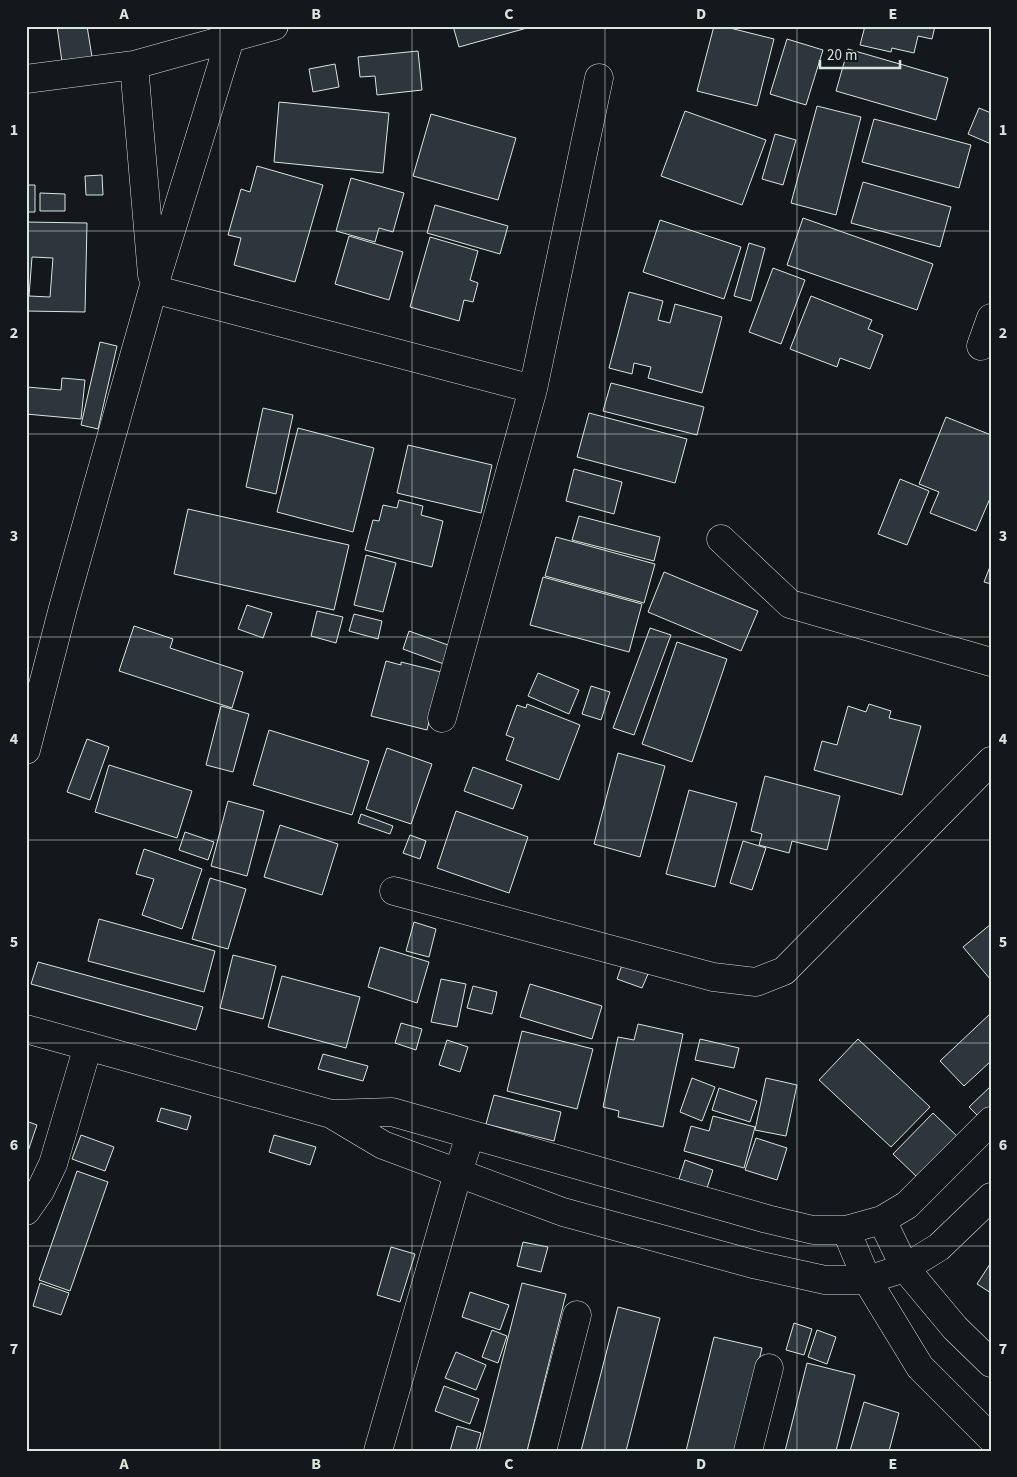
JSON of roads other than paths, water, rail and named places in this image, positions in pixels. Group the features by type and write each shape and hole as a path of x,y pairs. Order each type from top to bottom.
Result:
{"street":[{"path":"26,79 134,65 274,26"},
{"path":"26,750 63,608 153,289 230,39"},
{"path":"134,65 153,289"},
{"path":"442,718 533,389 599,78"},
{"path":"153,289 533,389"},
{"path":"981,346 991,318"},
{"path":"721,539 790,604 991,662"},
{"path":"394,891 713,977 756,982 784,971 991,760"},
{"path":"26,1029 330,1114 383,1145 563,1212 752,1264 826,1280 867,1280 905,1268 939,1247 991,1197"},
{"path":"26,1211 40,1191 53,1164 88,1046"},
{"path":"330,1114 392,1112 767,1219 813,1230 846,1230 882,1220 907,1205 991,1121"},
{"path":"378,1451 470,1135"},
{"path":"882,1220 905,1268 955,1328 991,1363"},
{"path":"846,1230 867,1280 920,1367 991,1438"},
{"path":"542,1451 577,1315"},
{"path":"748,1451 769,1368"}]}
